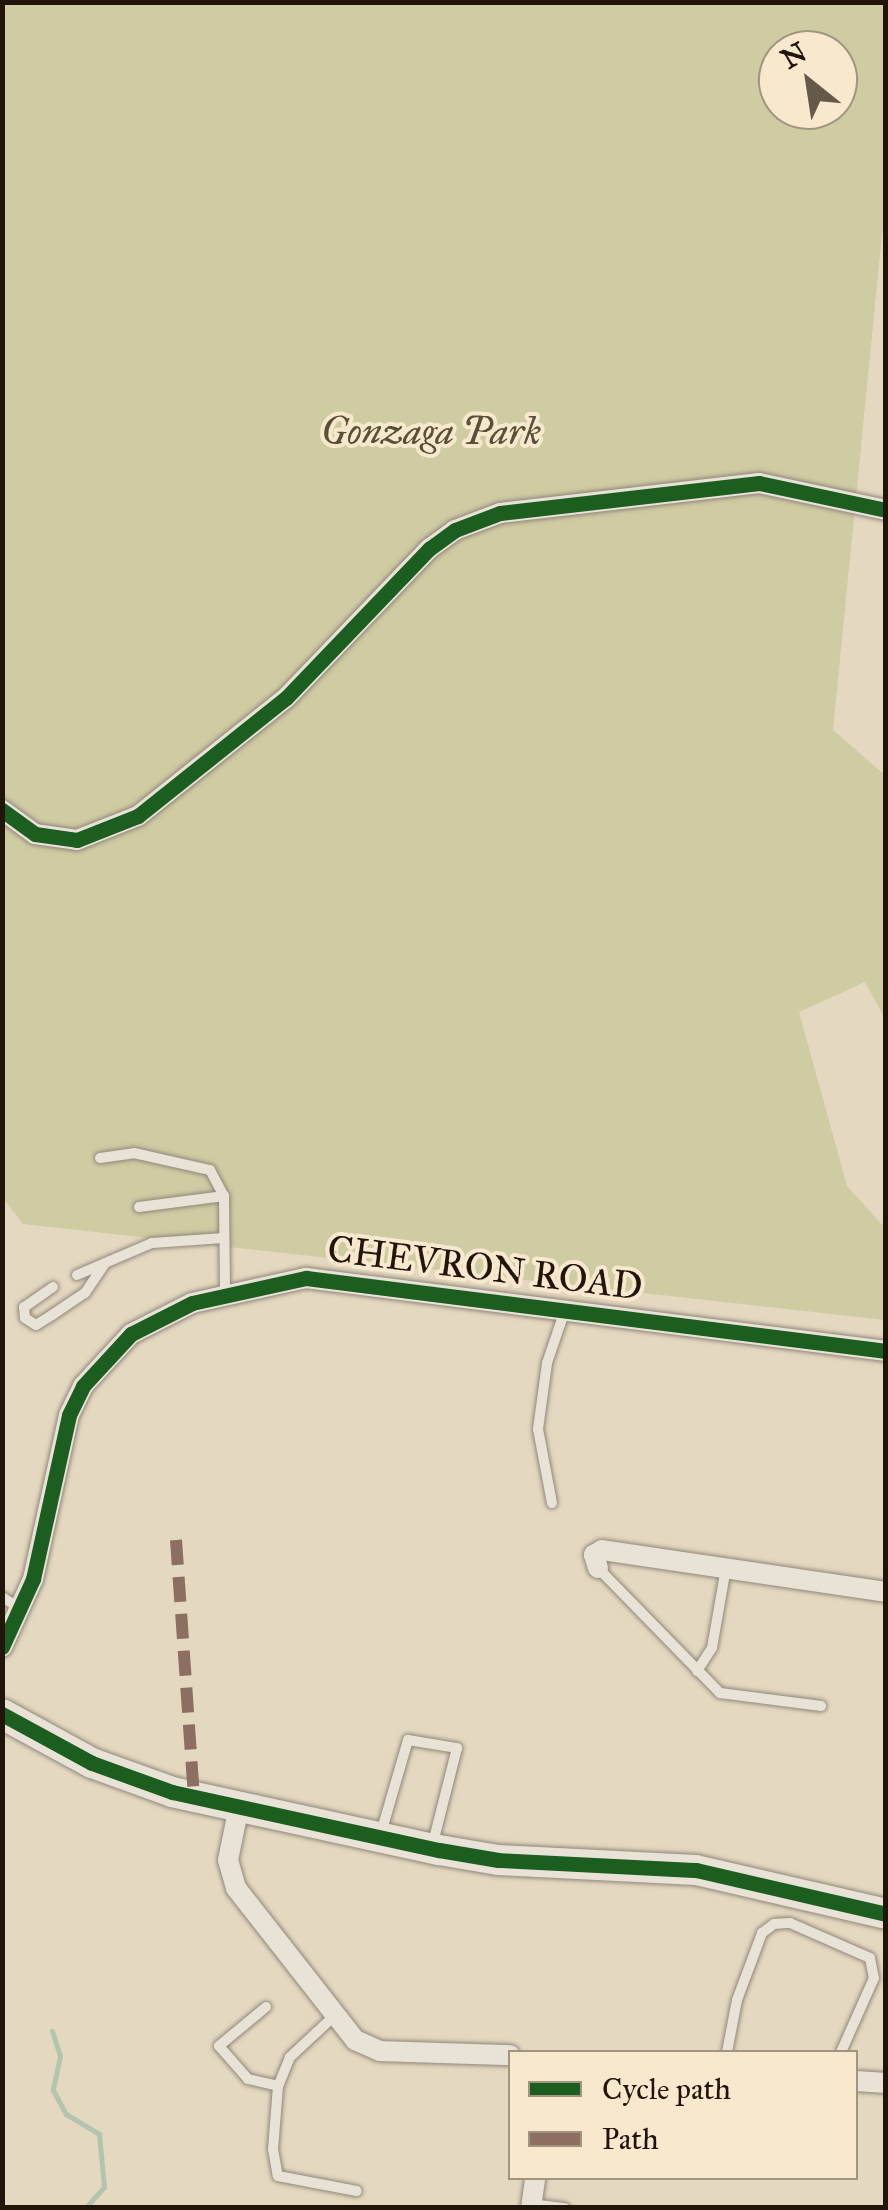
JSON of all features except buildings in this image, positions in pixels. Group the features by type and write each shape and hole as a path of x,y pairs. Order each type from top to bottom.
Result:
{"street":[{"path":"2,810 35,834 76,840 138,816 286,698 429,549 455,530 500,512 759,484 886,510"},
{"name":"CHEVRON ROAD","path":"2,1647 21,1610 69,1415 82,1386 130,1334 225,1292 306,1278 886,1350"},
{"path":"598,1568 594,1555 602,1550 886,1592"},
{"path":"2,1714 92,1763 239,1806 498,1860 696,1870 886,1914"},
{"path":"239,1806 228,1860 236,1888 332,2018 354,2040 380,2051 508,2055"},
{"path":"858,2080 886,2083"},
{"path":"531,2206 535,2180"}],"lane":[{"path":"100,1158 134,1153 180,1159 210,1170 224,1196 225,1292"},
{"path":"139,1207 224,1196"},
{"path":"77,1275 152,1243 224,1238"},
{"path":"53,1287 24,1307 25,1318 36,1324 52,1316 84,1293 105,1263"},
{"path":"552,1504 538,1429 548,1363 564,1313"},
{"path":"697,1671 712,1648 726,1567"},
{"path":"598,1568 720,1692 821,1706"},
{"path":"2,1596 21,1610"},
{"path":"380,1837 408,1740 457,1748 432,1848"},
{"path":"727,2050 737,2000 762,1934 774,1924 790,1923 870,1958 874,1978 842,2050"},
{"path":"266,2006 219,2046 248,2080 278,2086"},
{"path":"332,2018 290,2057 278,2086 273,2149 278,2176 357,2191"},
{"path":"531,2206 565,2208"}],"green space":[{"name":"Gonzaga Park","path":"3,3 885,3 885,204 833,730 885,775 885,1019 865,982 799,1012 847,1186 885,1228 885,1320 23,1224 3,1198"}],"waterway":[{"path":"52,2031 60,2056 53,2090 66,2114 99,2134 104,2187 85,2208"}],"marked path":[{"path":"176,1540 194,1797"}],"cycle path":[{"path":"2,810 35,834 77,840 138,816 286,698 429,549 455,530 500,513 759,483 886,510"},
{"path":"2,1647 33,1579 69,1415 83,1386 131,1334 192,1303 306,1278 886,1351"},
{"path":"2,1714 92,1763 172,1792 439,1850 498,1860 696,1870 886,1914"}]}
